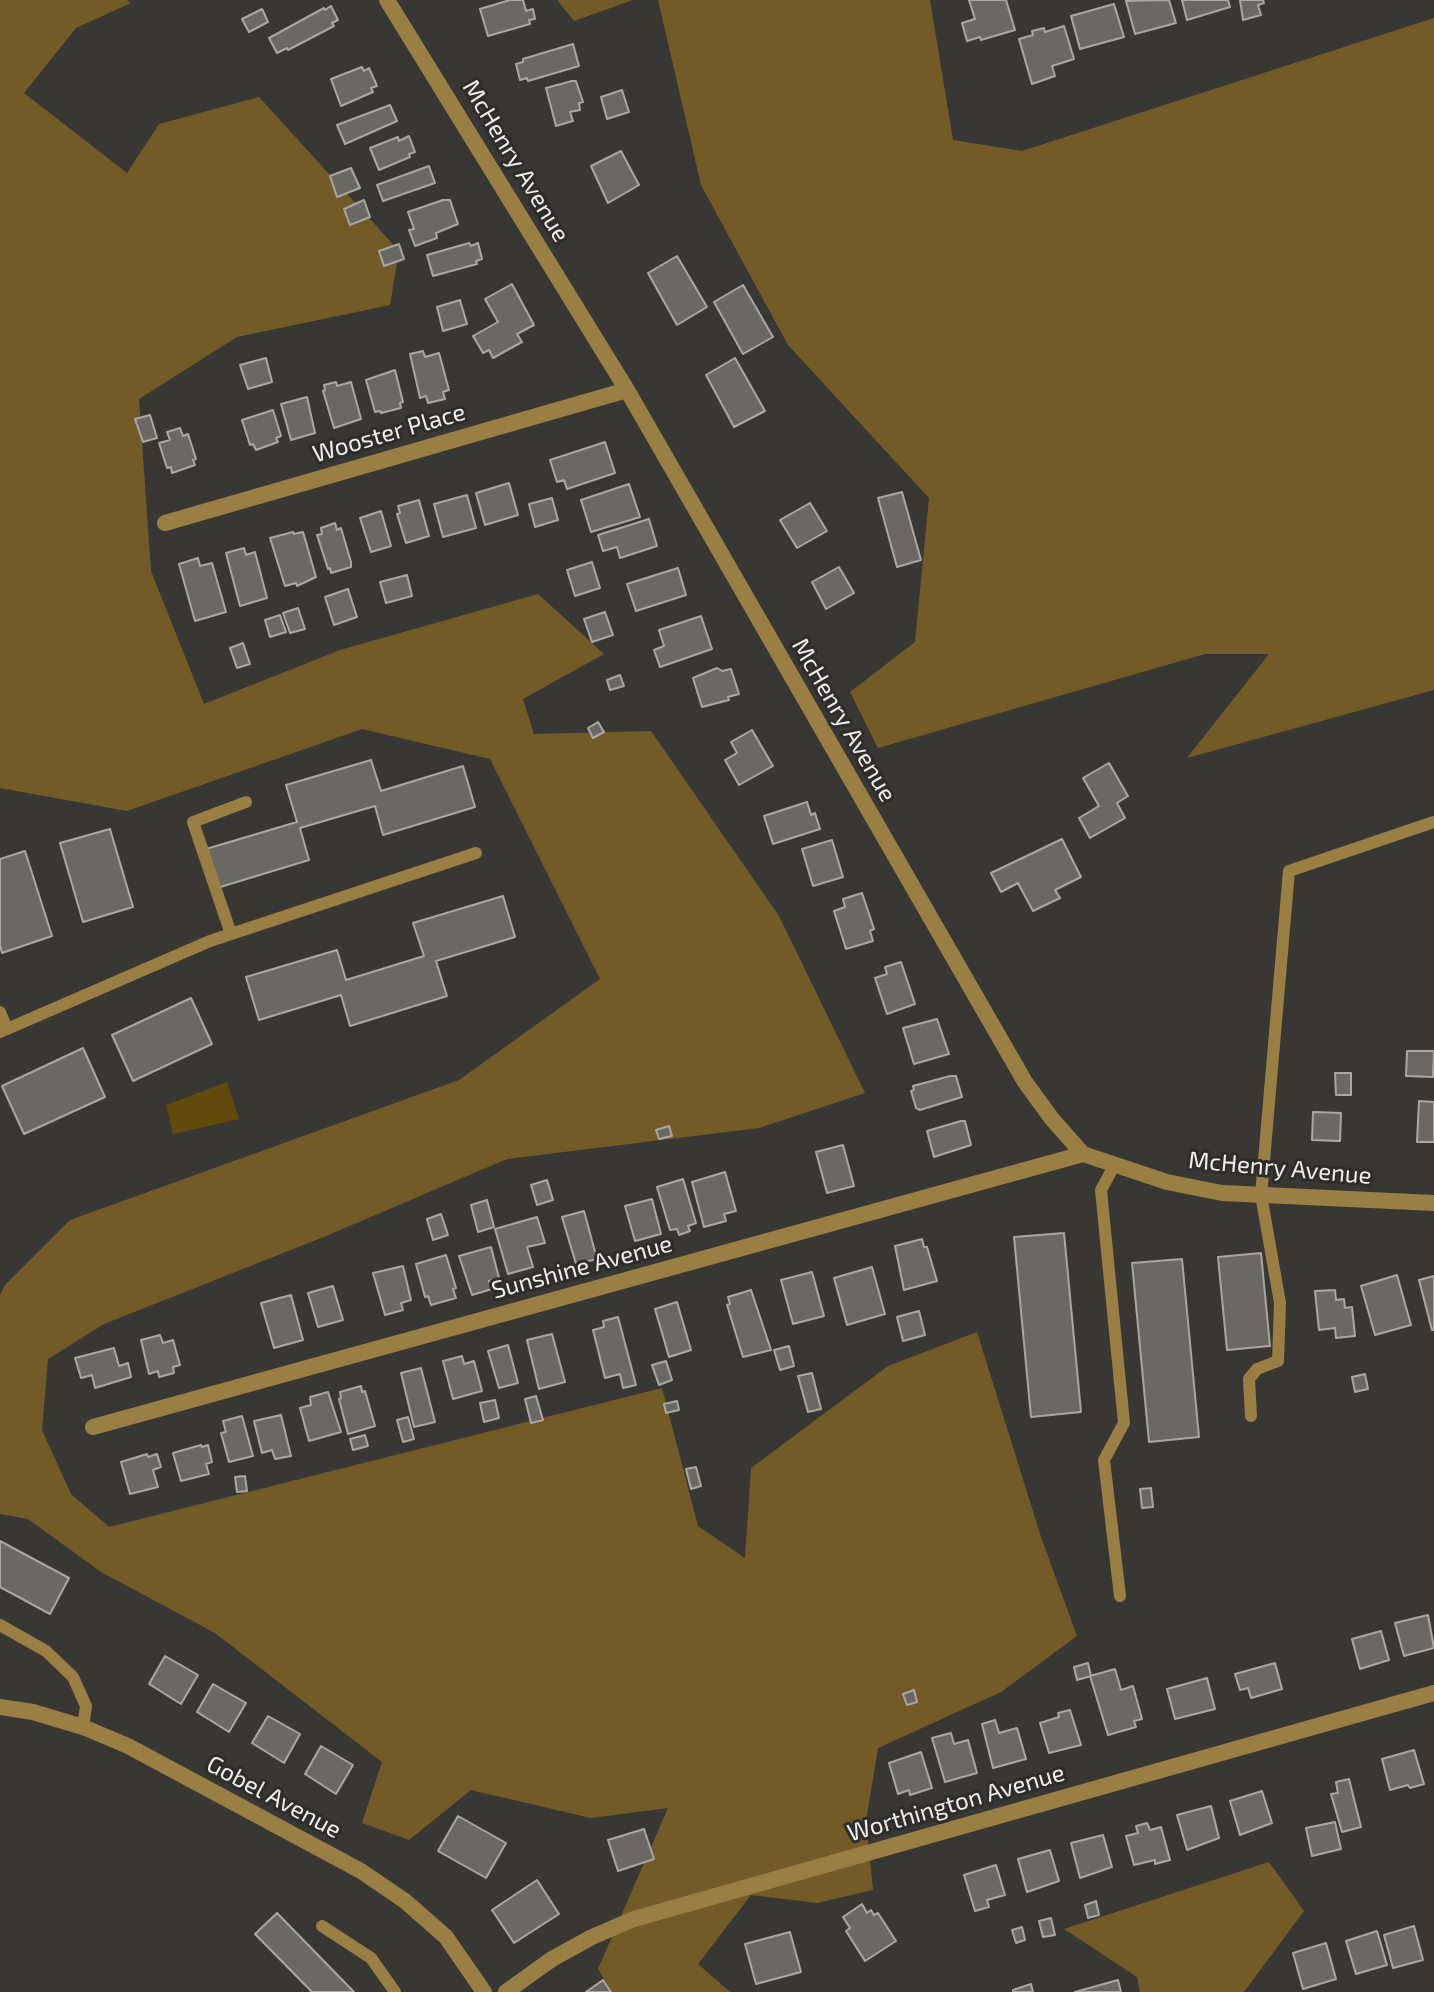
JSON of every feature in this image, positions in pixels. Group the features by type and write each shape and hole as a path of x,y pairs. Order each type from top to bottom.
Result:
{"street":[{"name":"McHenry Avenue","path":"387,0 627,390 1025,1082 1052,1119 1083,1154 1181,1185 1222,1193 1434,1203"},
{"name":"Wooster Place","path":"165,523 627,390"},
{"name":"Sunshine Avenue","path":"93,1427 1083,1154"},
{"name":"Worthington Avenue","path":"506,1992 552,1959 634,1919 1434,1693"},
{"name":"Gobel Avenue","path":"0,1707 33,1712 83,1727 128,1746 361,1871 405,1901 446,1937 484,1992"}],"lane":[{"path":"231,934 193,822 246,802"},
{"path":"1251,1416 1249,1379 1257,1369 1278,1361 1280,1303 1261,1195 1289,871 1434,822"},
{"path":"0,1012 4,1031 231,934 476,853"},
{"path":"1114,1166 1101,1190 1124,1423 1104,1460 1120,1596"},
{"path":"0,1625 46,1651 73,1677 86,1706 83,1727"},
{"path":"322,1926 371,1958 395,1992"}],"shaded area":[{"path":"0,0 127,0 131,3 76,28 24,93 127,173 159,124 259,97 399,251 390,305 237,337 139,399 151,571 204,704 340,650 538,594 604,654 523,699 534,734 651,731 779,916 865,1093 759,1128 507,1159 326,1236 104,1324 48,1359 42,1430 71,1494 109,1527 662,1388 698,1526 745,1558 751,1468 888,1366 977,1332 1041,1537 1077,1636 1001,1692 878,1748 866,1821 873,1890 817,1903 751,1895 698,1964 730,1992 612,1992 598,1969 668,1808 591,1818 471,1790 409,1840 362,1823 382,1762 215,1633 101,1572 28,1519 0,1514 0,1295 5,1285 70,1220 459,1080 600,979 490,759 362,729 127,811 0,788"},
{"path":"557,0 633,0 574,21"},
{"path":"658,0 930,0 953,140 1022,151 1434,18 1434,690 1187,758 1269,654 1205,654 878,748 850,692 915,642 929,498 788,345 701,185"},
{"path":"227,1082 239,1119 173,1134 166,1105"},
{"path":"1269,1862 1304,1911 1244,1992 1140,1992 1137,1977 1064,1929"}],"building":[{"path":"510,0 523,0 526,11 533,9 535,19 529,20 530,24 488,36 480,9"},
{"path":"969,0 1006,0 1015,30 967,41 962,23 975,19"},
{"path":"1169,0 1176,23 1135,34 1126,1"},
{"path":"1182,0 1228,0 1230,7 1187,20"},
{"path":"1240,0 1263,0 1264,3 1258,5 1261,15 1243,20"},
{"path":"1114,4 1124,37 1080,49 1071,16"},
{"path":"331,6 338,20 332,23 334,26 277,53 269,38"},
{"path":"262,9 268,22 249,32 242,19"},
{"path":"1064,26 1074,59 1052,66 1055,76 1032,84 1019,39 1033,35 1032,31 1044,28 1045,32"},
{"path":"573,44 579,66 528,81 527,78 520,80 516,64 523,62 523,59"},
{"path":"362,67 364,71 369,68 377,86 371,88 373,92 341,106 331,79"},
{"path":"576,81 583,102 579,103 580,110 570,112 573,121 556,126 546,88"},
{"path":"622,90 629,112 607,119 601,97"},
{"path":"390,105 397,121 345,144 337,125"},
{"path":"409,136 415,152 379,170 370,148"},
{"path":"621,151 639,185 608,203 591,166"},
{"path":"429,166 435,183 383,201 377,185"},
{"path":"351,168 360,188 337,197 330,176"},
{"path":"364,200 370,217 350,225 344,209"},
{"path":"450,200 458,224 436,233 437,238 415,246 409,230 414,229 408,212"},
{"path":"469,243 471,246 478,243 482,259 476,261 477,264 433,276 427,255"},
{"path":"399,244 404,259 384,266 379,251"},
{"path":"677,256 707,307 677,325 648,273"},
{"path":"512,284 534,325 517,334 522,342 493,358 489,350 483,353 473,336 498,322 485,299"},
{"path":"743,285 773,337 743,354 714,302"},
{"path":"460,300 467,324 443,331 437,307"},
{"path":"423,351 425,357 439,353 449,390 443,392 445,399 428,403 426,396 420,398 410,354"},
{"path":"266,358 272,382 248,389 240,365"},
{"path":"735,358 765,411 734,427 706,375"},
{"path":"395,370 403,402 400,403 401,408 375,412 366,380"},
{"path":"336,382 337,386 351,382 361,419 334,428 323,391 324,385"},
{"path":"307,397 315,433 291,440 281,404"},
{"path":"273,410 281,436 276,438 278,442 256,450 253,444 250,445 242,420"},
{"path":"150,415 157,438 143,442 135,419"},
{"path":"180,428 183,436 188,434 195,465 172,473 171,467 167,468 159,443 170,440 167,432"},
{"path":"605,442 615,473 567,489 564,480 557,482 550,460"},
{"path":"509,483 518,515 485,525 476,493"},
{"path":"629,484 640,517 591,532 581,500"},
{"path":"902,492 921,560 897,567 878,498"},
{"path":"467,495 476,528 443,537 434,504"},
{"path":"552,498 558,520 535,527 529,504"},
{"path":"419,500 429,536 406,543 397,514 400,513 398,506"},
{"path":"810,503 827,531 797,548 780,520"},
{"path":"381,511 391,546 371,552 360,518"},
{"path":"649,519 657,546 620,558 617,547 603,551 598,535"},
{"path":"335,523 337,530 341,528 351,567 331,573 317,535 322,534 321,528"},
{"path":"303,532 316,577 297,586 296,583 285,586 270,538"},
{"path":"244,548 246,555 255,552 267,598 240,606 226,553"},
{"path":"198,558 200,566 212,563 226,612 195,621 179,564"},
{"path":"592,562 600,588 575,596 567,570"},
{"path":"839,567 854,593 826,609 812,582"},
{"path":"678,568 686,595 636,611 627,584"},
{"path":"407,575 412,596 386,603 380,582"},
{"path":"348,589 357,617 334,625 325,597"},
{"path":"298,608 305,629 290,633 283,613"},
{"path":"605,612 613,635 592,642 584,619"},
{"path":"280,615 286,632 270,637 265,620"},
{"path":"701,616 712,649 660,667 654,650 664,646 659,630"},
{"path":"243,643 250,664 237,668 230,648"},
{"path":"717,668 722,671 731,669 739,694 702,707 693,678"},
{"path":"620,675 624,686 610,690 607,680"},
{"path":"598,722 604,732 593,738 588,728"},
{"path":"752,730 773,766 739,785 725,760 737,753 731,742"},
{"path":"371,760 381,791 463,766 475,807 383,835 375,806 300,828 309,860 217,888 206,849 297,822 286,785"},
{"path":"1109,763 1128,796 1117,803 1125,818 1090,838 1079,818 1099,806 1083,778"},
{"path":"807,802 811,815 815,813 820,829 773,844 764,816"},
{"path":"110,829 133,907 83,922 60,843"},
{"path":"1062,839 1081,877 1055,890 1060,898 1033,911 1018,883 1001,892 991,873"},
{"path":"832,840 843,877 813,886 802,849"},
{"path":"25,851 52,936 2,953 0,859"},
{"path":"862,893 874,929 870,931 873,941 846,949 834,911 845,907 843,899"},
{"path":"503,896 515,937 436,961 447,996 350,1026 341,995 259,1020 246,977 337,950 346,980 424,956 413,923"},
{"path":"901,962 915,1004 887,1014 875,978 887,974 885,967"},
{"path":"191,998 212,1044 133,1081 112,1035"},
{"path":"937,1019 949,1054 914,1064 903,1028"},
{"path":"83,1048 105,1097 24,1134 2,1086"},
{"path":"1407,1051 1434,1051 1433,1077 1406,1076"},
{"path":"1335,1073 1351,1073 1351,1095 1336,1095"},
{"path":"956,1076 962,1097 920,1110 916,1108 911,1091 914,1090 913,1086"},
{"path":"1419,1101 1434,1102 1434,1142 1417,1142"},
{"path":"1313,1112 1341,1113 1340,1141 1312,1140"},
{"path":"965,1121 971,1145 934,1157 927,1131"},
{"path":"669,1126 672,1136 659,1139 656,1130"},
{"path":"843,1145 854,1186 827,1193 816,1152"},
{"path":"725,1172 736,1211 724,1214 726,1221 704,1227 692,1182"},
{"path":"683,1179 696,1223 688,1226 690,1231 679,1235 677,1229 670,1230 657,1187"},
{"path":"547,1180 553,1200 537,1205 531,1185"},
{"path":"652,1199 661,1234 635,1241 625,1206"},
{"path":"487,1200 494,1227 478,1232 471,1205"},
{"path":"584,1211 597,1259 576,1264 562,1217"},
{"path":"441,1214 448,1235 433,1240 427,1219"},
{"path":"537,1217 545,1243 527,1247 533,1267 508,1274 495,1229"},
{"path":"1064,1233 1081,1412 1031,1417 1014,1237"},
{"path":"922,1239 937,1281 904,1290 895,1246"},
{"path":"491,1247 499,1278 489,1281 492,1289 472,1295 459,1256"},
{"path":"1261,1253 1270,1346 1227,1350 1218,1257"},
{"path":"446,1255 456,1298 431,1305 428,1296 425,1297 416,1264"},
{"path":"1182,1259 1199,1437 1149,1442 1132,1263"},
{"path":"403,1266 411,1300 401,1303 403,1310 385,1315 373,1273"},
{"path":"872,1267 885,1314 847,1325 834,1278"},
{"path":"812,1272 824,1316 793,1324 781,1280"},
{"path":"1397,1275 1411,1325 1375,1335 1361,1286"},
{"path":"1434,1276 1434,1330 1432,1330 1419,1280"},
{"path":"333,1286 343,1320 318,1327 308,1293"},
{"path":"751,1290 771,1350 743,1357 727,1305 730,1304 728,1297"},
{"path":"1335,1290 1336,1300 1344,1299 1345,1308 1352,1307 1355,1336 1336,1338 1335,1328 1319,1330 1315,1291"},
{"path":"291,1295 303,1340 274,1348 261,1303"},
{"path":"677,1302 691,1350 669,1357 655,1309"},
{"path":"919,1311 925,1335 903,1341 897,1317"},
{"path":"618,1317 636,1385 623,1388 620,1374 605,1378 593,1330 604,1327 603,1321"},
{"path":"552,1334 565,1382 539,1389 527,1340"},
{"path":"160,1335 163,1343 173,1340 180,1365 173,1367 174,1373 159,1377 158,1371 149,1374 141,1340"},
{"path":"508,1345 518,1383 499,1388 488,1351"},
{"path":"789,1346 794,1366 780,1370 774,1350"},
{"path":"114,1348 119,1366 128,1363 131,1377 95,1388 92,1375 81,1378 75,1358"},
{"path":"462,1356 464,1364 474,1361 482,1391 453,1399 443,1361"},
{"path":"666,1361 672,1380 659,1385 652,1365"},
{"path":"421,1368 435,1422 414,1427 401,1373"},
{"path":"812,1373 821,1409 808,1412 798,1376"},
{"path":"1365,1374 1368,1389 1355,1392 1352,1377"},
{"path":"361,1386 375,1426 348,1434 340,1392"},
{"path":"328,1392 341,1432 309,1441 300,1408 311,1405 310,1397"},
{"path":"536,1396 543,1420 531,1423 525,1399"},
{"path":"495,1400 499,1418 484,1422 480,1403"},
{"path":"677,1401 679,1410 666,1413 664,1404"},
{"path":"281,1415 291,1456 275,1459 272,1450 262,1453 254,1421"},
{"path":"242,1416 253,1456 229,1462 221,1433 226,1432 223,1421"},
{"path":"408,1417 414,1439 403,1442 397,1420"},
{"path":"365,1435 368,1446 353,1450 350,1439"},
{"path":"208,1445 212,1462 206,1464 209,1474 181,1481 173,1453"},
{"path":"147,1454 148,1457 157,1454 161,1467 153,1470 158,1487 130,1494 121,1462"},
{"path":"696,1467 701,1486 691,1489 686,1469"},
{"path":"245,1476 247,1491 237,1492 235,1477"},
{"path":"1151,1488 1153,1507 1142,1508 1140,1489"},
{"path":"0,1541 69,1578 50,1614 0,1587"},
{"path":"1428,1615 1434,1648 1404,1656 1395,1623"},
{"path":"1381,1631 1389,1660 1360,1669 1352,1639"},
{"path":"165,1656 198,1675 181,1704 149,1684"},
{"path":"1088,1663 1091,1676 1077,1680 1074,1667"},
{"path":"1275,1663 1282,1689 1251,1698 1248,1688 1240,1690 1235,1674"},
{"path":"1115,1669 1121,1690 1133,1686 1142,1719 1134,1721 1136,1727 1108,1735 1090,1676"},
{"path":"1207,1678 1215,1709 1175,1719 1167,1689"},
{"path":"213,1684 246,1703 229,1732 197,1712"},
{"path":"914,1690 917,1702 907,1705 903,1694"},
{"path":"1070,1710 1081,1745 1049,1753 1040,1723"},
{"path":"268,1716 300,1734 284,1763 252,1743"},
{"path":"995,1720 999,1733 1017,1728 1026,1759 993,1768 982,1724"},
{"path":"951,1733 954,1744 968,1740 977,1773 945,1782 932,1738"},
{"path":"321,1746 353,1765 336,1794 305,1774"},
{"path":"1414,1750 1424,1784 1390,1790 1382,1759"},
{"path":"921,1752 932,1788 910,1795 909,1790 898,1794 889,1763"},
{"path":"1349,1779 1361,1827 1342,1832 1331,1794 1338,1793 1336,1782"},
{"path":"1262,1791 1272,1823 1240,1835 1230,1801"},
{"path":"1211,1806 1219,1838 1187,1850 1177,1815"},
{"path":"458,1816 506,1843 486,1878 438,1851"},
{"path":"1335,1822 1341,1849 1312,1856 1306,1828"},
{"path":"1147,1823 1150,1830 1161,1827 1170,1860 1134,1865 1126,1836 1138,1833 1136,1826"},
{"path":"644,1829 654,1859 618,1871 608,1840"},
{"path":"1103,1835 1112,1867 1080,1878 1071,1843"},
{"path":"1050,1850 1059,1881 1027,1892 1018,1859"},
{"path":"996,1865 1005,1895 987,1900 989,1907 975,1911 964,1875"},
{"path":"537,1880 559,1914 514,1943 492,1910"},
{"path":"1096,1901 1099,1915 1088,1918 1085,1905"},
{"path":"862,1904 867,1913 871,1910 874,1915 878,1913 896,1941 865,1961 846,1931 850,1928 843,1917"},
{"path":"277,1913 354,1992 312,1992 255,1934"},
{"path":"1051,1918 1055,1935 1043,1937 1039,1921"},
{"path":"1414,1926 1423,1960 1393,1968 1384,1935"},
{"path":"1022,1927 1025,1940 1016,1943 1012,1930"},
{"path":"1377,1931 1387,1965 1356,1974 1346,1941"},
{"path":"790,1932 801,1972 756,1984 745,1944"},
{"path":"1326,1943 1336,1979 1303,1989 1293,1953"},
{"path":"603,1980 611,1992 586,1992"},
{"path":"1118,1980 1121,1992 1075,1992"},
{"path":"1031,1984 1033,1992 1013,1992 1013,1990"}]}
